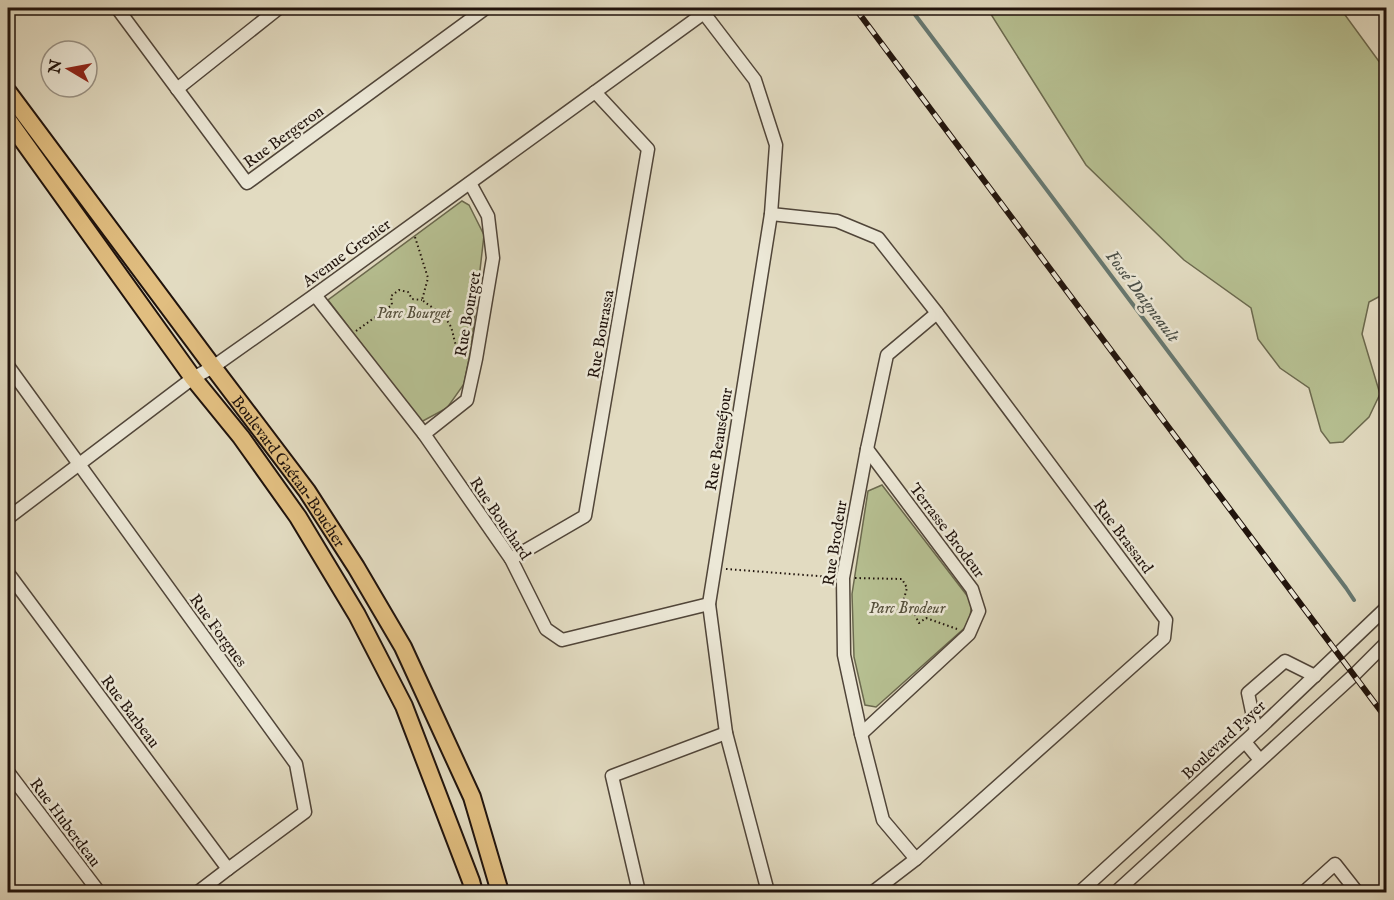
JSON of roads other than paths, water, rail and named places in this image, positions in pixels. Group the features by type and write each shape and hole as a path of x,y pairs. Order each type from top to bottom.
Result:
{"main road":[{"name":"Boulevard Gaétan-Boucher","path":"8,92 307,490 356,567 403,647 472,796 500,892"},
{"name":"Boulevard Gaétan-Boucher","path":"8,120 193,378 241,437 298,517 357,615 404,706 474,892"}],"street":[{"name":"Rue Bergeron","path":"117,8 247,183 486,8"},
{"path":"177,88 279,8"},
{"name":"Avenue Grenier","path":"8,518 193,378 213,367 412,226 595,92 702,10"},
{"name":"Rue Beauséjour","path":"702,10 755,80 776,145 771,214 709,604 726,733 768,892"},
{"name":"Rue Bourassa","path":"511,559 585,516 648,149 595,92"},
{"name":"Rue Bourget","path":"424,434 467,400 476,359 494,258 488,216 470,183"},
{"name":"Rue Brassard","path":"771,214 837,222 878,238 937,313 1166,620 1164,638 916,859 873,892"},
{"name":"Rue Bouchard","path":"315,296 424,434 511,559 546,629 562,640 709,604"},
{"name":"Rue Brodeur","path":"916,859 883,820 844,655 843,578 887,355 937,313"},
{"name":"Rue Forgues","path":"8,366 296,764 305,812 198,892"},
{"name":"Terrasse Brodeur","path":"861,734 969,634 979,611 972,589 867,449"},
{"name":"Rue Barbeau","path":"8,573 228,869"},
{"name":"Boulevard Payer","path":"1080,892 1257,731 1386,608"},
{"path":"1116,892 1354,675 1386,643"},
{"path":"1257,731 1248,693 1285,661 1315,676"},
{"path":"639,892 612,776 726,733"},
{"path":"1245,742 1260,760"},
{"name":"Rue Huberdeau","path":"8,772 99,892"},
{"path":"1304,892 1335,864 1357,892"}],"waterway":[{"name":"Fossé Daigneault","path":"910,8 1354,600"}],"railway":[{"path":"855,8 1386,718"}],"park label":[{"name":"Parc Bourget","path":"414,312"},
{"name":"Parc Brodeur","path":"907,607"}]}
